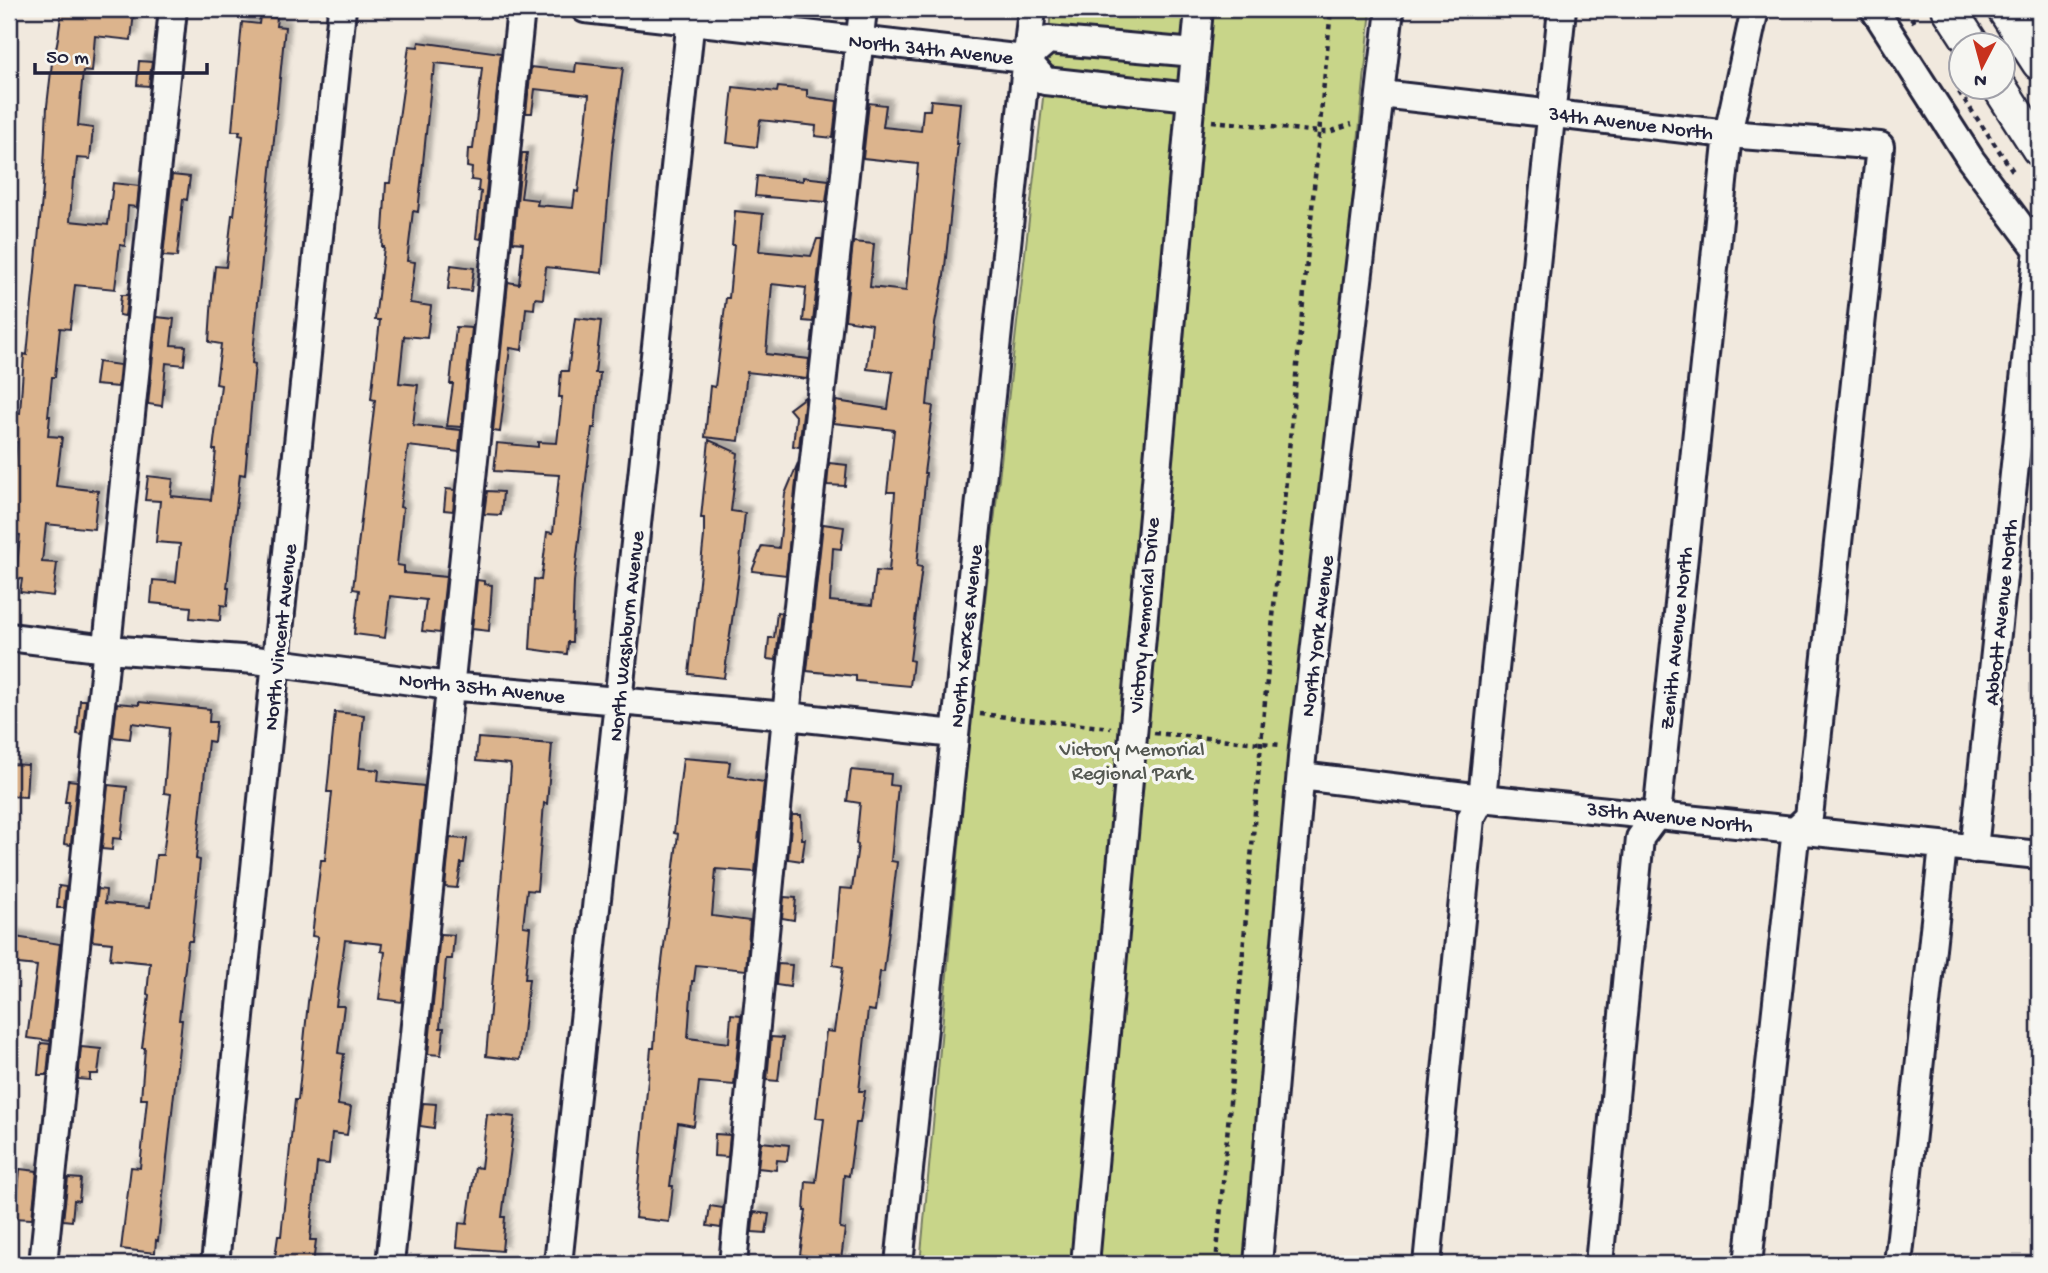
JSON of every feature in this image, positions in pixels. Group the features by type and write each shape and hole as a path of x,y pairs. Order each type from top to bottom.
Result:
{"main road":[{"path":"1949,9 1964,32"},
{"path":"2004,9 2039,63"},
{"path":"2009,102 2039,149"}],"street":[{"path":"43,1264 173,9"},
{"name":"North Vincent Avenue","path":"215,1264 342,9"},
{"path":"390,1264 521,9"},
{"name":"North 34th Avenue","path":"584,9 691,15 860,41 1026,59 1045,82 1196,109"},
{"path":"733,1264 786,716 863,9"},
{"name":"North Xerxes Avenue","path":"900,1264 962,723 1032,9"},
{"name":"Victory Memorial Drive","path":"1085,1264 1196,109 1195,53 1199,9"},
{"name":"North York Avenue","path":"1258,1264 1303,747 1390,9"},
{"path":"1427,1264 1471,818 1482,798 1562,9"},
{"name":"Zenith Avenue North","path":"1599,1264 1640,838 1657,815 1728,134 1755,9"},
{"path":"1874,9 1971,160 2039,250"},
{"name":"North Washburn Avenue","path":"558,1264 691,15"},
{"name":"North 34th Avenue","path":"1026,59 1048,40 1195,53"},
{"name":"34th Avenue North","path":"1380,105 1552,112 1728,134 1880,145 1809,817 1796,829"},
{"name":"Abbott Avenue North","path":"1974,849 2039,250"},
{"name":"North 35th Avenue","path":"9,638 107,649 276,662 449,686 786,716 962,723"},
{"name":"35th Avenue North","path":"1301,776 1482,798 2039,855"},
{"path":"1748,1264 1796,829"},
{"path":"1898,1264 1943,846"}],"path":[{"path":"1216,1264 1261,743 1331,9"},
{"path":"1907,9 1918,28"},
{"path":"1966,102 2017,177"},
{"path":"1196,109 1329,132 1380,105"},
{"path":"962,723 1118,729"},
{"path":"1148,732 1303,747"}],"green space":[{"name":"Victory Memorial Regional Park","path":"1051,9 1371,9 1249,1264 920,1264 969,738"}],"building":[{"path":"62,9 134,12 131,40 95,36 92,72 83,71 78,126 93,128 90,159 77,158 70,221 108,225 113,183 139,186 137,207 128,206 125,246 120,245 115,289 75,285 70,329 60,328 48,416 48,436 62,437 56,486 98,491 94,529 46,524 42,562 57,563 53,596 20,592 22,579 16,578 20,535 9,534 9,515 17,442 14,442 17,413 20,413 24,354 27,355 43,188 47,106"},
{"path":"260,16 277,18 276,26 285,27 252,363 255,364 245,475 240,474 227,606 221,605 220,621 190,618 191,607 151,603 153,580 176,582 180,544 156,542 160,501 145,500 148,476 173,479 171,496 211,500 216,450 213,450 221,385 216,384 221,344 209,342 215,266 226,267 243,136 239,135 240,131 232,131 242,22 259,24"},
{"path":"419,42 501,53 481,239 476,238 481,192 478,191 479,181 471,180 472,168 467,167 468,149 473,149 482,68 435,63 432,75 418,212 413,211 407,261 415,262 410,303 431,306 427,338 404,336 399,383 418,385 413,425 461,430 459,452 408,446 400,507 403,508 397,565 404,566 404,573 446,577 440,633 422,631 426,600 390,596 385,638 354,634 359,590 353,589 375,400 371,399 380,320 375,320 384,247 386,183 390,183 409,46 418,47"},
{"path":"139,61 152,62 149,86 137,85"},
{"path":"576,63 623,68 612,152 602,273 546,267 543,299 535,298 534,309 526,308 522,350 510,348 500,432 493,431 508,282 519,284 523,243 513,242 522,153 527,153 521,198 538,200 537,205 573,208 575,191 578,192 585,135 589,95 535,89 532,113 526,113 531,67 575,72"},
{"path":"733,87 777,92 778,87 807,90 807,97 837,101 833,138 815,136 816,126 760,120 757,147 727,143"},
{"path":"931,100 960,103 944,276 935,324 927,405 933,406 924,473 917,566 922,567 910,660 913,661 910,686 856,681 856,676 807,671 823,524 844,527 841,549 833,548 830,601 872,605 876,571 889,572 895,492 887,492 894,430 834,423 836,401 888,409 893,372 867,369 872,324 845,320 853,242 874,244 870,287 906,291 918,164 863,158 869,103 886,105 883,127 921,131 923,110 930,110"},
{"path":"172,175 190,177 187,200 183,199 177,257 163,256"},
{"path":"757,176 803,181 803,177 829,180 826,202 755,196"},
{"path":"735,211 763,214 759,251 811,256 817,239 822,239 813,322 803,321 806,288 772,284 766,354 809,359 807,379 747,372 739,441 705,437 710,386 715,387 726,298 729,298"},
{"path":"451,265 474,268 471,291 448,289"},
{"path":"121,295 128,295 125,316 119,315"},
{"path":"157,317 174,319 171,345 186,346 184,365 166,363 162,406 148,404"},
{"path":"575,318 601,321 595,373 600,373 574,582 572,642 568,642 567,654 530,649 534,579 541,580 547,532 553,533 559,475 494,471 497,443 538,447 538,442 557,443 562,397 559,397 561,371 568,371"},
{"path":"456,327 472,328 462,427 447,426 453,384 450,384"},
{"path":"98,362 120,365 118,387 95,385"},
{"path":"805,397 799,447 793,446 796,417 789,409"},
{"path":"709,440 738,453 731,511 745,513 724,678 689,674 704,536 704,518 701,518"},
{"path":"798,463 786,575 752,571 762,546 779,548 785,494"},
{"path":"829,463 847,465 845,486 827,485"},
{"path":"446,489 455,490 453,511 444,510"},
{"path":"487,491 503,492 501,515 484,514"},
{"path":"477,580 492,585 489,631 472,629"},
{"path":"777,612 781,613 776,660 767,659 769,638 774,638"},
{"path":"80,700 86,700 82,735 77,734"},
{"path":"139,702 210,709 209,722 216,722 214,742 208,741 196,859 200,860 192,941 188,941 179,1020 182,1020 155,1253 121,1249 131,1167 140,1168 147,1099 141,1099 145,1048 142,1048 150,963 110,959 112,943 92,941 98,889 106,890 105,903 150,907 156,855 163,855 171,794 164,793 169,728 132,723 130,739 113,737 117,703 139,705"},
{"path":"335,712 364,715 359,768 379,770 378,781 424,786 402,1002 379,999 385,952 381,951 382,944 345,940 336,1006 344,1006 338,1053 344,1054 338,1105 351,1107 347,1135 332,1133 329,1164 317,1163 310,1240 316,1240 313,1264 274,1264 278,1236 281,1236 295,1100 298,1100 318,937 312,936 321,860 325,860 332,792 327,792"},
{"path":"478,738 552,744 537,891 527,890 523,926 530,927 525,979 529,979 520,1060 486,1056 511,768 510,764 476,761"},
{"path":"683,758 730,762 728,776 764,782 755,872 716,869 712,916 750,921 746,970 696,965 692,981 688,1038 729,1043 731,1014 741,1015 734,1085 699,1082 694,1126 678,1123 670,1186 673,1186 669,1222 635,1218 651,1048 654,1048 678,834 674,833"},
{"path":"9,764 28,765 26,797 9,796"},
{"path":"851,770 891,774 890,785 898,786 891,861 897,862 884,972 880,972 875,1011 868,1010 859,1091 865,1091 860,1123 856,1123 849,1176 844,1175 840,1228 845,1229 841,1260 800,1255 806,1211 806,1181 816,1182 824,1119 816,1118 826,1031 834,1032 843,967 833,965 840,888 852,889 858,845 860,803 847,801"},
{"path":"68,780 77,781 71,845 64,844 69,802 65,802"},
{"path":"108,785 127,787 121,839 113,838 112,850 102,849"},
{"path":"792,815 801,815 802,839 805,839 802,861 788,859"},
{"path":"450,838 467,839 457,888 445,887"},
{"path":"59,886 66,887 64,908 57,908"},
{"path":"784,897 796,898 794,920 782,918"},
{"path":"440,934 454,935 452,959 446,959 440,1028 444,1028 441,1055 428,1054"},
{"path":"9,936 60,944 50,1041 27,1038 37,966 9,963"},
{"path":"778,964 792,965 790,987 776,985"},
{"path":"771,1037 783,1038 778,1081 767,1080"},
{"path":"41,1043 50,1044 47,1075 38,1075"},
{"path":"81,1047 101,1049 98,1074 90,1074 90,1080 78,1079"},
{"path":"423,1103 436,1104 434,1128 420,1126"},
{"path":"487,1114 515,1117 502,1217 505,1217 502,1251 457,1247 459,1223 467,1224 475,1167 481,1168"},
{"path":"715,1134 730,1135 728,1157 714,1156"},
{"path":"761,1142 789,1145 787,1161 777,1160 776,1170 758,1168"},
{"path":"20,1169 37,1171 32,1219 11,1218 12,1200 17,1200"},
{"path":"68,1178 81,1179 79,1201 74,1200 72,1221 63,1220"},
{"path":"710,1206 723,1208 721,1228 707,1226"},
{"path":"754,1212 769,1214 766,1233 752,1232"}]}
